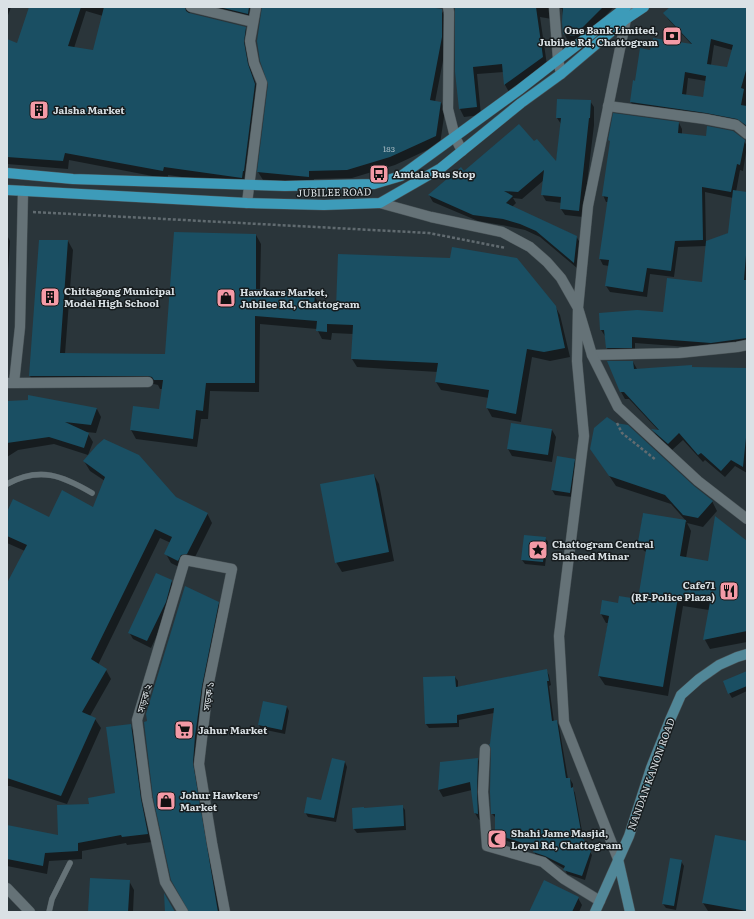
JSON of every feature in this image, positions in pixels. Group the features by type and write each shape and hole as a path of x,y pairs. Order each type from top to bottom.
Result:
{"main road":[{"path":"7,173 73,179 249,185 284,186 374,184 401,176 455,137 626,7"},
{"name":"JUBILEE ROAD","path":"7,190 247,203 324,205 380,203 441,168 521,103 561,74 626,19 644,7"},
{"name":"NANDAN KANON ROAD","path":"595,912 629,836 651,768 681,695 699,679 719,666 747,654"},
{"path":"618,859 630,912"}],"street":[{"path":"191,7 253,22"},
{"path":"247,203 262,83 254,63 250,41 256,7"},
{"path":"448,7 448,109 455,137 462,151"},
{"path":"554,7 558,59 561,74"},
{"path":"618,859 564,722 559,636 584,436 577,361 578,308 588,206 626,19 632,7"},
{"path":"608,106 705,119 736,125 747,134"},
{"path":"23,192 20,327 10,383 148,382"},
{"path":"380,203 431,217 502,232 530,247 547,262 561,278 578,308 592,355 618,407 698,481 747,519"},
{"path":"592,355 679,353 747,345"},
{"name":"সড়ক ২","path":"183,912 166,882 147,798 137,720 185,560 214,566"},
{"name":"সড়ক ১","path":"214,566 232,570 208,686 199,764 225,912"},
{"path":"485,749 484,792 487,846 542,862 564,880 600,901"},
{"path":"7,888 30,912"}],"lane":[{"path":"7,484 19,479 36,475 56,475 92,493"},
{"path":"49,912 52,899 70,863"}],"path":[{"path":"23,212 429,233 513,249"}],"building":[{"path":"29,7 81,7 68,46 93,50 104,7 185,7 186,11 189,13 246,27 244,42 248,64 255,84 242,178 164,167 163,171 65,153 63,161 7,157 7,39 17,43"},
{"path":"219,7 249,7 248,14"},
{"path":"262,7 429,7 442,9 442,37 430,100 441,102 436,136 390,157 347,170 309,171 309,177 257,172 268,84 260,61 257,41"},
{"path":"455,7 536,7 543,57 504,85 502,64 473,67 477,107 459,109 455,72"},
{"path":"563,7 603,7 574,36 563,34"},
{"path":"670,7 747,7 747,67 741,88 744,89 741,105 747,106 747,126 737,119 630,102 640,48 650,50 653,38 692,44 663,13","holes":["711,39 733,45 727,67 707,64","685,72 706,76 703,97 682,94"]},
{"path":"557,99 591,100 579,211 560,209 561,197 541,195 544,170 518,192 504,191 513,196 506,203 577,236 574,263 536,231 503,219 473,215 428,195 461,167 464,171 519,124 534,141 537,139 556,161 561,118 556,118"},
{"path":"613,113 679,122 678,133 706,136 707,126 733,131 745,140 740,165 737,164 731,192 702,187 703,240 675,241 671,271 647,268 643,292 605,286 609,260 599,259 608,197 602,196 610,141 608,140"},
{"path":"733,190 747,192 747,243 744,280 747,280 747,338 711,343 632,337 632,348 606,348 604,330 600,330 599,313 637,310 663,312 667,278 702,282 706,241 728,233"},
{"path":"174,232 256,234 256,289 315,294 314,306 336,308 338,254 450,258 452,247 517,258 556,306 565,348 544,352 527,349 516,414 486,408 489,390 435,382 438,363 351,359 353,325 327,324 327,332 316,331 317,321 255,316 255,383 206,383 203,411 196,410 193,439 130,430 133,406 159,409 163,380 154,380 152,377 148,376 29,376 39,240 68,240 60,353 165,354"},
{"path":"607,361 633,361 634,369 692,365 692,367 747,368 747,428 743,467 731,460 721,471 701,453 698,455 679,433 668,444 651,429 659,430 624,392 620,392"},
{"path":"28,395 97,408 91,425 65,422 89,433 84,448 49,437 7,443 7,401 28,400"},
{"path":"607,417 616,423 628,425 694,486 713,501 698,518 683,515 665,495 609,476 590,449 594,428"},
{"path":"511,423 552,429 548,455 507,449"},
{"path":"104,439 139,455 176,497 208,513 187,554 181,555 178,561 164,554 172,537 155,529 91,659 107,669 82,712 96,718 61,796 7,778 7,583 27,545 7,536 7,512 13,499 49,517 62,490 93,507 105,477 83,461"},
{"path":"557,456 575,459 570,493 551,490"},
{"path":"374,474 389,552 335,563 320,484"},
{"path":"643,513 686,520 680,556 708,561 715,516 747,541 747,631 703,640 710,602 678,597 663,687 598,676 609,616 600,614 602,600 618,603 619,596 638,599 647,544 638,542"},
{"path":"524,535 546,537 543,562 521,560"},
{"path":"156,573 172,580 166,602 147,641 128,633"},
{"path":"185,586 219,602 202,686 193,763 218,912 189,912 171,880 153,797 144,722 147,721 146,714"},
{"path":"547,669 552,721 557,720 566,778 570,778 571,788 573,787 582,837 591,851 582,876 563,870 565,866 533,852 535,847 495,834 495,814 491,814 491,749 489,744 494,708 457,715 457,723 425,724 423,677 455,676 456,687"},
{"path":"747,671 747,686 728,694 723,681"},
{"path":"263,701 287,706 282,730 258,725"},
{"path":"131,724 141,799 148,834 122,837 121,835 78,843 78,851 45,853 43,866 7,859 7,825 58,835 57,805 89,804 88,798 115,793 106,727"},
{"path":"332,758 345,761 334,818 304,813 307,797 321,800"},
{"path":"478,758 478,814 474,813 470,782 438,790 440,762"},
{"path":"403,805 404,826 353,829 352,808"},
{"path":"715,835 747,841 747,911 702,903"},
{"path":"670,858 682,860 674,906 662,904"},
{"path":"90,878 130,880 128,912 88,912"},
{"path":"544,880 579,897 572,912 529,912"},
{"path":"164,893 175,912 165,912"}],"place":[{"name":"One Bank Limited, Jubilee Rd, Chattogram","path":"672,36"},
{"name":"Jalsha Market","path":"39,110"},
{"name":"Amtala Bus Stop","path":"379,174"},
{"name":"Chittagong Municipal Model High School","path":"50,297"},
{"name":"Hawkars Market, Jubilee Rd, Chattogram","path":"226,298"},
{"name":"Chattogram Central Shaheed Minar","path":"538,550"},
{"name":"Cafe71 (RF-Police Plaza)","path":"729,591"},
{"name":"Jahur Market","path":"184,730"},
{"name":"Johur Hawkers' Market","path":"166,801"},
{"name":"Shahi Jame Masjid, Loyal Rd, Chattogram","path":"497,839"}]}
